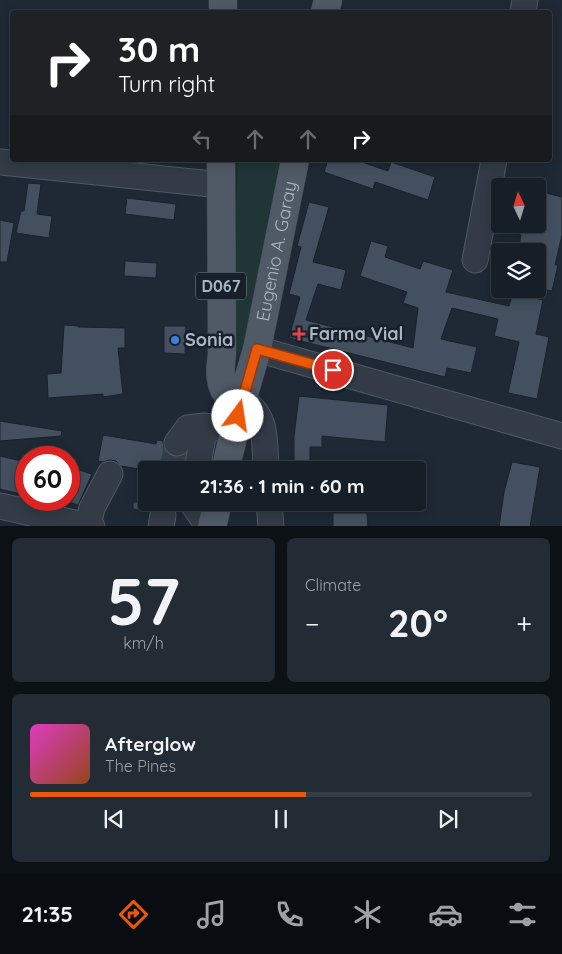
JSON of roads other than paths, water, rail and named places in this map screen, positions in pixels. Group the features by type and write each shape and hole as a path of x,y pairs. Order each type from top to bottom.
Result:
{"main road":[{"name":"Eugenio A. Garay","path":"242,401 257,349 295,162"},
{"name":"D067","path":"221,172 222,354 219,369 222,384 230,397 242,401 227,461"},
{"path":"211,526 215,511"}],"street":[{"path":"0,162 221,172"},
{"path":"475,260 494,162"},
{"path":"257,349 562,436"},
{"path":"242,401 256,411 262,425 265,461"},
{"path":"199,461 205,426"},
{"path":"177,443 188,428 205,426 234,431"},
{"path":"0,506 90,526 92,508 110,474"},
{"path":"198,511 211,526"},
{"path":"270,511 271,526"}],"tunnel":[{"path":"174,461 177,443"}],"place":[{"name":"Farma Vial","path":"299,334"},
{"name":"Sonia","path":"175,340"}]}
